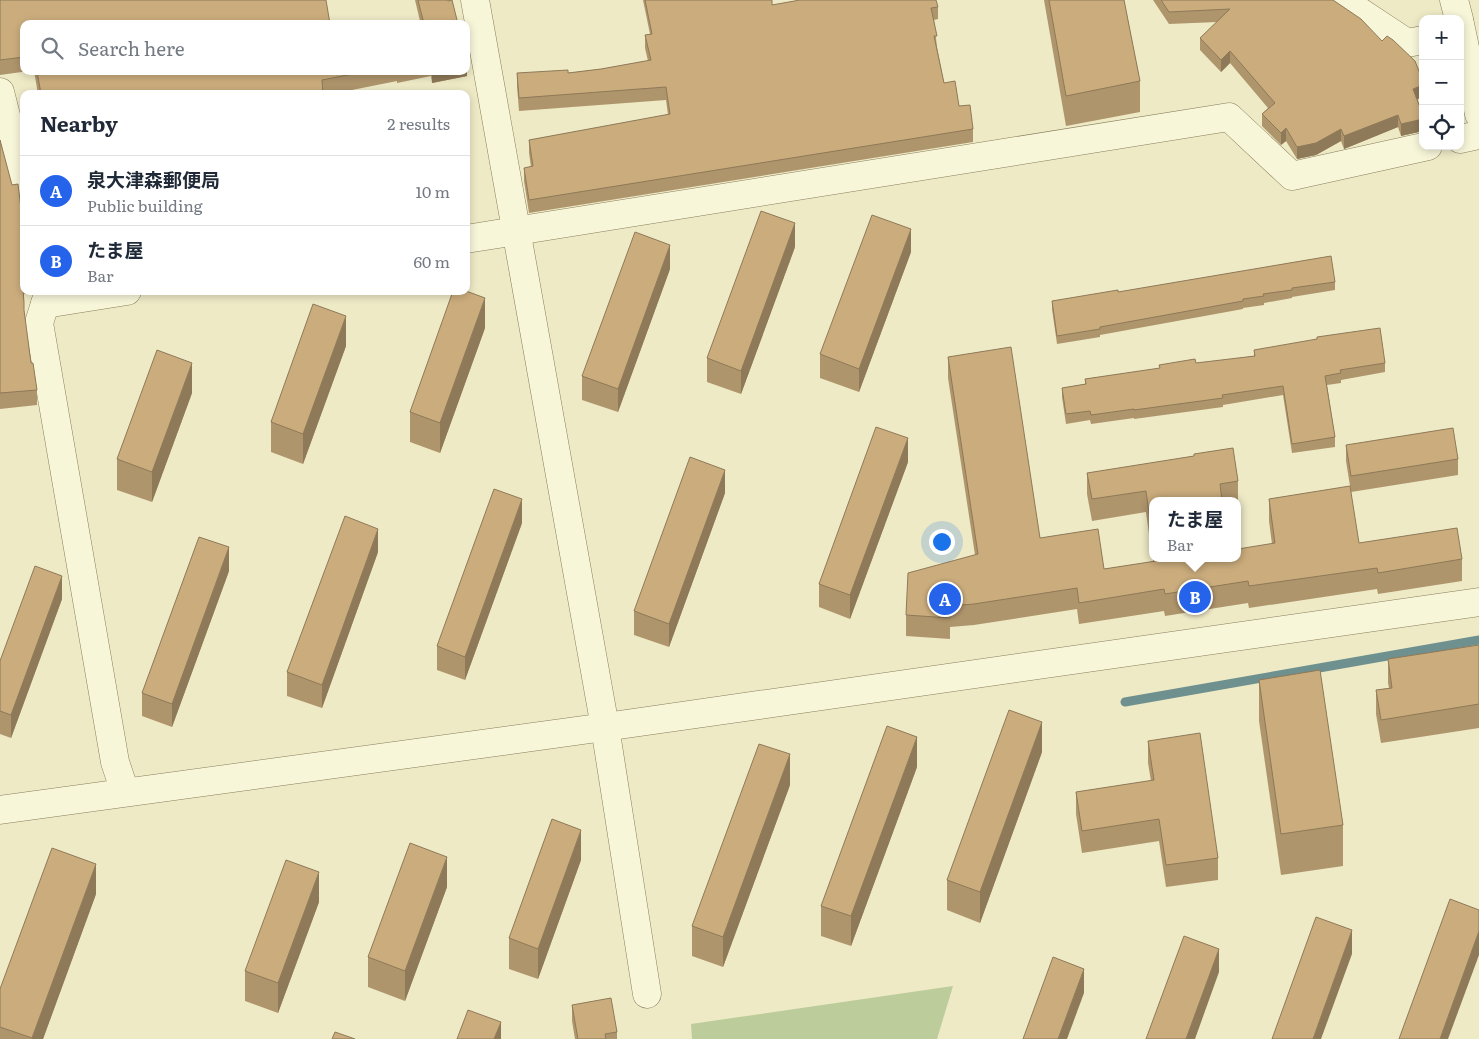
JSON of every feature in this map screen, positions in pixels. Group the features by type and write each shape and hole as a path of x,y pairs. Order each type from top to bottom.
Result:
{"street":[{"path":"475,0 605,727 647,994"},
{"path":"1342,0 1407,43 1419,41"},
{"path":"1454,0 1457,15"},
{"path":"1464,45 1479,114"},
{"path":"0,92 20,170"},
{"path":"470,237 1229,117 1292,176 1419,148"},
{"path":"1464,138 1479,135"},
{"path":"81,295 47,298 40,323 115,762 125,792"},
{"path":"0,810 605,727 1479,602"}],"green space":[{"path":"953,986 937,1039 692,1039 691,1024"}],"building":[{"path":"0,0 326,0 329,20 20,20 20,58 0,60"},
{"path":"418,0 452,0 457,20 423,20"},
{"path":"645,0 772,0 772,5 800,0 936,0 938,7 931,8 937,36 934,36 944,83 955,81 959,106 970,105 973,129 529,200 524,168 533,166 529,140 670,114 666,87 519,98 517,73 568,70 568,73 651,60 645,35 652,34"},
{"path":"1049,0 1124,0 1140,81 1066,96"},
{"path":"1161,0 1333,0 1361,19 1382,41 1387,36 1393,40 1415,61 1419,71 1419,87 1413,89 1419,105 1419,120 1401,124 1398,115 1344,136 1341,129 1316,143 1297,147 1286,128 1281,133 1262,114 1275,103 1230,51 1221,60 1200,38 1230,9 1169,12"},
{"path":"38,75 348,75 322,80 323,90 40,90"},
{"path":"0,140 12,185 18,184 20,200 20,295 23,295 31,363 33,363 37,390 0,393"},
{"path":"761,211 795,223 741,371 707,358"},
{"path":"872,215 911,229 859,369 820,354"},
{"path":"635,232 670,245 618,389 582,376"},
{"path":"1331,256 1335,282 1292,288 1292,290 1243,299 1243,301 1057,336 1052,301 1118,290 1118,292"},
{"path":"470,292 485,298 440,423 410,412 452,295 470,295"},
{"path":"313,304 346,316 303,434 271,422"},
{"path":"1380,328 1385,363 1340,370 1341,373 1325,376 1335,437 1292,444 1283,386 1222,395 1223,398 1134,410 1091,415 1090,411 1066,414 1062,388 1086,384 1085,379 1160,368 1159,365 1195,359 1196,363 1255,356 1254,350 1317,339 1317,337"},
{"path":"1011,347 1040,538 1098,529 1104,569 1150,562 1241,562 1241,549 1275,543 1269,499 1350,486 1359,543 1457,528 1462,559 1378,573 1377,568 1249,586 1248,581 1165,594 1164,589 1079,603 1077,588 974,604 948,606 950,618 906,615 908,573 978,554 948,357"},
{"path":"157,350 192,363 152,472 117,459"},
{"path":"876,427 908,438 850,595 819,584"},
{"path":"1453,428 1458,459 1351,476 1346,445"},
{"path":"1233,448 1238,481 1220,484 1222,497 1149,497 1149,512 1146,491 1092,499 1087,473 1194,456 1194,454"},
{"path":"690,457 725,470 669,624 634,611"},
{"path":"494,489 522,499 465,657 437,646"},
{"path":"345,516 378,529 322,685 287,672"},
{"path":"199,537 229,547 172,704 142,693"},
{"path":"35,566 62,576 11,715 0,711 0,661"},
{"path":"1479,645 1479,704 1381,720 1376,690 1392,688 1388,659"},
{"path":"1320,670 1343,825 1281,834 1259,680"},
{"path":"1009,710 1042,722 980,892 947,880"},
{"path":"887,726 917,737 851,916 821,906"},
{"path":"1200,733 1218,858 1166,865 1159,819 1082,831 1076,792 1154,780 1148,741"},
{"path":"759,744 790,754 723,937 692,926"},
{"path":"552,819 581,830 538,949 509,938"},
{"path":"410,843 447,857 405,971 368,957"},
{"path":"52,848 96,864 32,1038 0,1027 0,989"},
{"path":"286,860 319,872 278,983 245,971"},
{"path":"1450,899 1479,910 1479,931 1440,1039 1399,1039"},
{"path":"1316,917 1352,930 1313,1039 1272,1039"},
{"path":"1184,936 1219,949 1186,1039 1146,1039"},
{"path":"1053,957 1084,969 1058,1039 1023,1039"},
{"path":"611,998 617,1032 605,1034 606,1039 578,1039 572,1005"},
{"path":"468,1010 501,1022 494,1039 457,1039"},
{"path":"335,1032 355,1039 332,1039"}],"waterway":[{"path":"1125,702 1479,640"}],"place":[{"name":"たま屋","path":"1195,597"},
{"name":"泉大津森郵便局","path":"945,599"}]}
